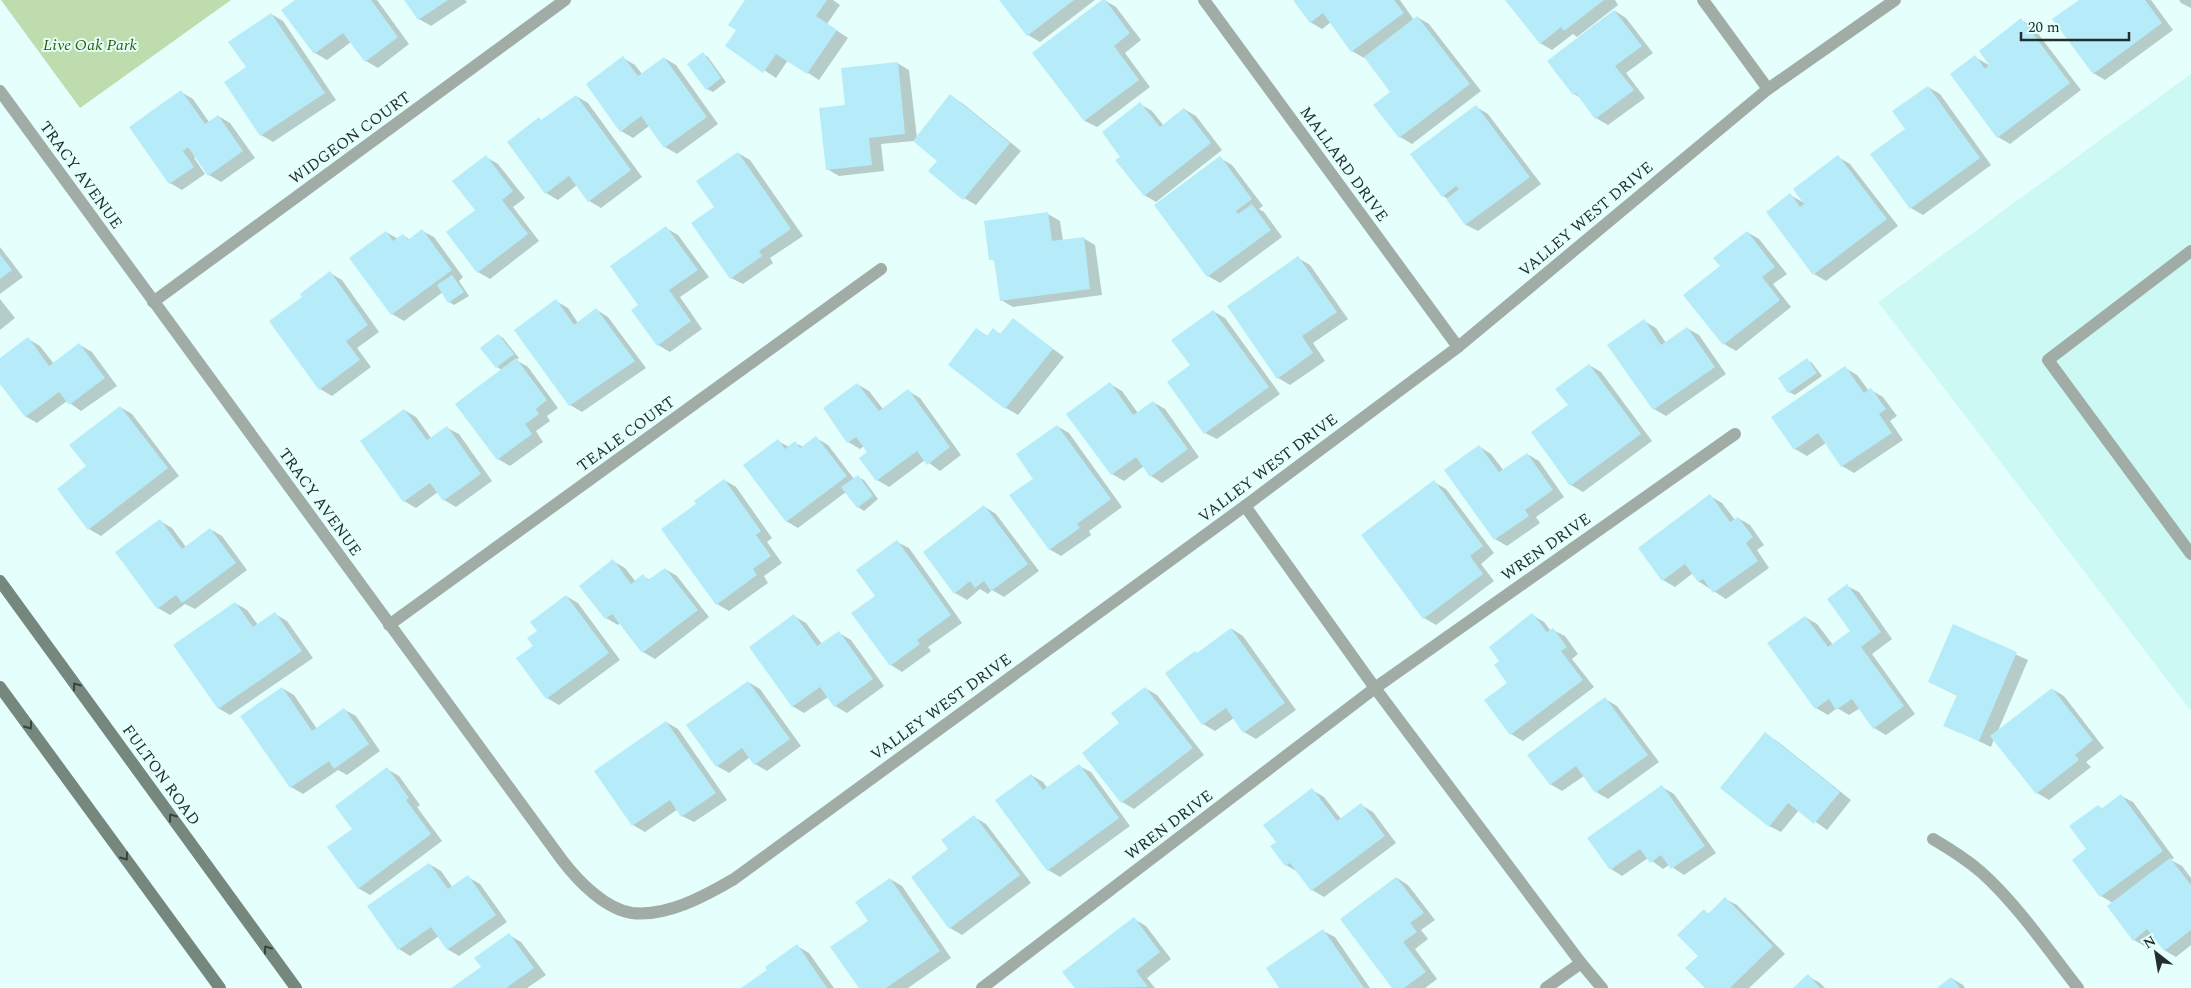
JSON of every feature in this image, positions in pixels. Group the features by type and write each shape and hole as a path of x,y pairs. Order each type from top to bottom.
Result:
{"main road":[{"name":"FULTON ROAD","path":"0,581 296,988"},
{"path":"0,687 220,988"}],"street":[{"name":"WIDGEON COURT","path":"153,302 566,0"},
{"name":"MALLARD DRIVE","path":"1204,0 1458,347"},
{"path":"1703,0 1768,89"},
{"name":"VALLEY WEST DRIVE","path":"632,913 657,912 684,904 710,893 734,879 1245,506 1458,347 1768,89 1895,0"},
{"name":"TRACY AVENUE","path":"0,91 576,878 594,894 632,913"},
{"path":"2191,251 2048,360 2187,540 2191,554"},
{"name":"TEALE COURT","path":"389,625 881,269"},
{"name":"WREN DRIVE","path":"982,988 1375,688 1736,434"},
{"path":"1245,506 1375,688 1580,963 1602,988"},
{"path":"1933,839 1960,855 2004,895 2078,988"},
{"path":"1546,988 1580,963"}],"shaded area":[{"path":"2191,74 2191,711 1878,302"}],"green space":[{"name":"Live Oak Park","path":"1,0 231,0 80,108"}],"building":[{"path":"295,0 371,0 398,37 365,62 343,33 314,54 281,10"},
{"path":"404,0 448,0 418,20"},
{"path":"745,0 827,0 816,16 837,30 807,74 776,54 763,73 725,46 736,30 728,25"},
{"path":"999,0 1074,0 1027,36"},
{"path":"1102,0 1105,0 1130,33 1114,46 1139,80 1084,121 1032,53"},
{"path":"1293,0 1394,0 1404,13 1351,52 1323,13 1310,23"},
{"path":"1505,0 1604,0 1564,31 1561,27 1540,44"},
{"path":"2079,0 2145,0 2162,23 2093,74 2052,19"},
{"path":"1614,10 1642,46 1615,66 1634,90 1595,119 1576,93 1573,95 1547,61"},
{"path":"271,13 325,93 260,136 224,82 246,67 228,42"},
{"path":"1417,16 1470,84 1399,138 1373,105 1390,92 1364,57"},
{"path":"2021,18 2070,83 1997,138 1950,74 1975,55 1985,69 1989,65 1979,51"},
{"path":"703,52 721,78 706,90 687,64"},
{"path":"623,56 638,76 664,57 707,117 664,148 641,116 620,132 586,84"},
{"path":"898,62 905,134 869,138 872,165 826,170 819,108 845,105 841,68"},
{"path":"1928,86 1980,158 1910,209 1870,154 1905,129 1892,111"},
{"path":"181,90 205,124 218,115 243,151 208,176 188,147 183,151 194,167 169,184 129,127"},
{"path":"950,94 1010,143 963,200 928,171 937,161 913,141"},
{"path":"576,95 631,170 588,202 569,176 545,194 507,142 539,117 541,120"},
{"path":"1140,102 1160,127 1184,108 1211,143 1144,196 1115,160 1120,157 1102,132"},
{"path":"1476,105 1530,177 1465,225 1446,199 1459,189 1456,186 1442,197 1410,154"},
{"path":"738,152 791,229 759,251 762,256 730,279 691,223 714,207 696,181"},
{"path":"486,155 513,191 502,200 528,234 477,273 446,232 475,210 452,181"},
{"path":"1838,155 1887,219 1813,275 1766,212 1790,193 1800,207 1804,204 1793,189"},
{"path":"1220,156 1252,199 1236,211 1238,214 1252,204 1271,230 1207,277 1154,205"},
{"path":"1048,212 1052,241 1084,237 1090,289 1000,301 994,260 989,260 984,221"},
{"path":"666,226 698,270 669,290 691,321 657,346 631,310 638,305 610,266"},
{"path":"422,229 452,270 391,315 349,258 386,231 393,241 403,234 408,240"},
{"path":"1747,231 1775,267 1762,277 1780,300 1723,345 1683,295 1720,266 1713,258"},
{"path":"0,254 12,270 0,279"},
{"path":"1298,256 1337,312 1302,336 1313,353 1277,379 1227,306"},
{"path":"330,271 368,325 346,341 360,360 319,390 269,321 302,297 300,294"},
{"path":"452,275 464,292 448,303 437,285"},
{"path":"556,299 574,325 596,308 635,361 569,406 514,330"},
{"path":"1213,310 1269,387 1204,434 1167,382 1190,365 1171,340"},
{"path":"1013,318 1053,349 1005,409 948,365 976,328 987,336 993,328 1000,334"},
{"path":"1644,319 1661,345 1687,327 1715,367 1653,410 1607,345"},
{"path":"498,334 514,354 496,368 480,348"},
{"path":"28,337 49,366 79,343 105,378 69,405 59,392 25,417 0,384 0,358"},
{"path":"516,358 547,400 536,409 539,414 525,424 532,434 497,460 455,404"},
{"path":"1807,358 1817,373 1788,393 1778,378"},
{"path":"1589,364 1641,434 1570,486 1531,432 1568,405 1555,389"},
{"path":"1845,366 1864,393 1871,388 1886,409 1879,414 1892,433 1841,467 1818,433 1794,450 1771,417"},
{"path":"1110,382 1133,415 1153,401 1188,449 1150,477 1136,457 1111,475 1066,414"},
{"path":"857,383 879,411 908,389 950,447 927,465 917,451 876,481 859,458 867,452 856,437 847,443 823,408"},
{"path":"120,406 168,468 88,530 57,489 86,466 69,445"},
{"path":"404,409 427,440 447,426 481,474 443,501 430,483 403,502 360,441"},
{"path":"1057,425 1111,499 1077,524 1080,528 1049,550 1009,495 1033,479 1016,454"},
{"path":"816,436 847,476 786,522 743,465 778,439 785,449 795,441 800,448"},
{"path":"1479,445 1499,472 1527,453 1553,490 1525,510 1529,516 1494,540 1444,470"},
{"path":"858,475 873,496 857,508 841,487"},
{"path":"724,479 761,531 756,535 771,556 753,569 757,575 716,605 661,529 696,504 694,501"},
{"path":"1434,480 1483,546 1470,556 1483,574 1423,619 1361,535"},
{"path":"1710,494 1730,522 1738,517 1753,537 1746,543 1758,561 1713,593 1703,579 1698,582 1685,564 1662,581 1638,548"},
{"path":"984,505 1028,564 991,591 984,581 975,588 970,581 954,594 923,552"},
{"path":"160,519 182,549 210,528 236,563 182,603 176,595 157,609 115,552"},
{"path":"897,540 951,615 917,640 920,644 890,666 851,613 875,596 856,570"},
{"path":"613,559 631,584 643,574 648,580 665,568 698,610 642,653 612,614 605,619 579,586"},
{"path":"1847,584 1881,632 1861,647 1904,706 1873,729 1852,699 1836,710 1829,699 1815,709 1767,643 1805,616 1828,647 1850,631 1827,599"},
{"path":"566,595 609,653 546,699 516,658 533,646 527,638 537,631 530,622"},
{"path":"235,602 253,627 275,612 302,651 218,709 173,645"},
{"path":"1532,613 1547,632 1553,628 1567,647 1561,651 1583,680 1510,735 1484,700 1507,683 1494,665 1499,661 1489,647"},
{"path":"794,614 817,646 839,631 873,679 834,707 820,687 792,707 749,647"},
{"path":"1953,624 2017,652 1979,741 1943,726 1957,695 1928,682"},
{"path":"1231,628 1285,703 1243,733 1226,708 1202,725 1165,673 1195,651 1197,653"},
{"path":"748,681 790,739 754,765 742,748 716,767 686,725"},
{"path":"282,687 312,731 344,708 369,744 334,769 329,761 290,788 240,716"},
{"path":"1145,687 1193,748 1121,803 1082,753 1119,723 1111,713"},
{"path":"2052,688 2093,740 2075,755 2079,760 2036,794 1990,736"},
{"path":"1605,697 1648,755 1595,793 1576,766 1550,785 1527,755"},
{"path":"666,721 716,793 681,817 670,800 632,826 594,771"},
{"path":"1765,732 1840,792 1814,824 1788,803 1769,827 1720,788"},
{"path":"1079,764 1119,818 1047,871 995,800 1031,774 1043,790"},
{"path":"387,767 409,798 406,800 431,834 358,889 327,847 352,829 335,806"},
{"path":"1662,785 1705,846 1671,869 1661,855 1650,863 1640,849 1610,870 1587,838"},
{"path":"1312,788 1337,821 1361,803 1385,836 1311,891 1290,863 1285,866 1270,846 1276,842 1263,825"},
{"path":"2121,794 2163,851 2100,897 2072,860 2086,849 2069,826 2098,805 2101,809"},
{"path":"974,815 1020,875 949,929 911,877 948,849 941,840"},
{"path":"2170,858 2191,885 2191,930 2164,951 2147,929 2133,941 2107,906"},
{"path":"429,863 448,889 468,875 496,915 447,950 431,927 398,950 367,906"},
{"path":"1396,877 1424,913 1410,923 1417,932 1403,942 1426,972 1404,988 1392,988 1340,919"},
{"path":"890,878 940,951 886,988 859,988 830,947 868,921 855,902"},
{"path":"1725,897 1773,946 1730,988 1705,988 1685,968 1698,956 1677,935 1704,909 1708,914"},
{"path":"1134,917 1160,952 1136,971 1148,987 1075,988 1062,972"},
{"path":"1323,929 1364,988 1279,988 1266,968"},
{"path":"509,933 534,968 506,988 451,988 481,967 474,958"},
{"path":"797,944 827,988 741,988 767,970 765,967"},
{"path":"1808,974 1820,988 1793,988"},
{"path":"1951,977 1960,988 1937,988"}]}
